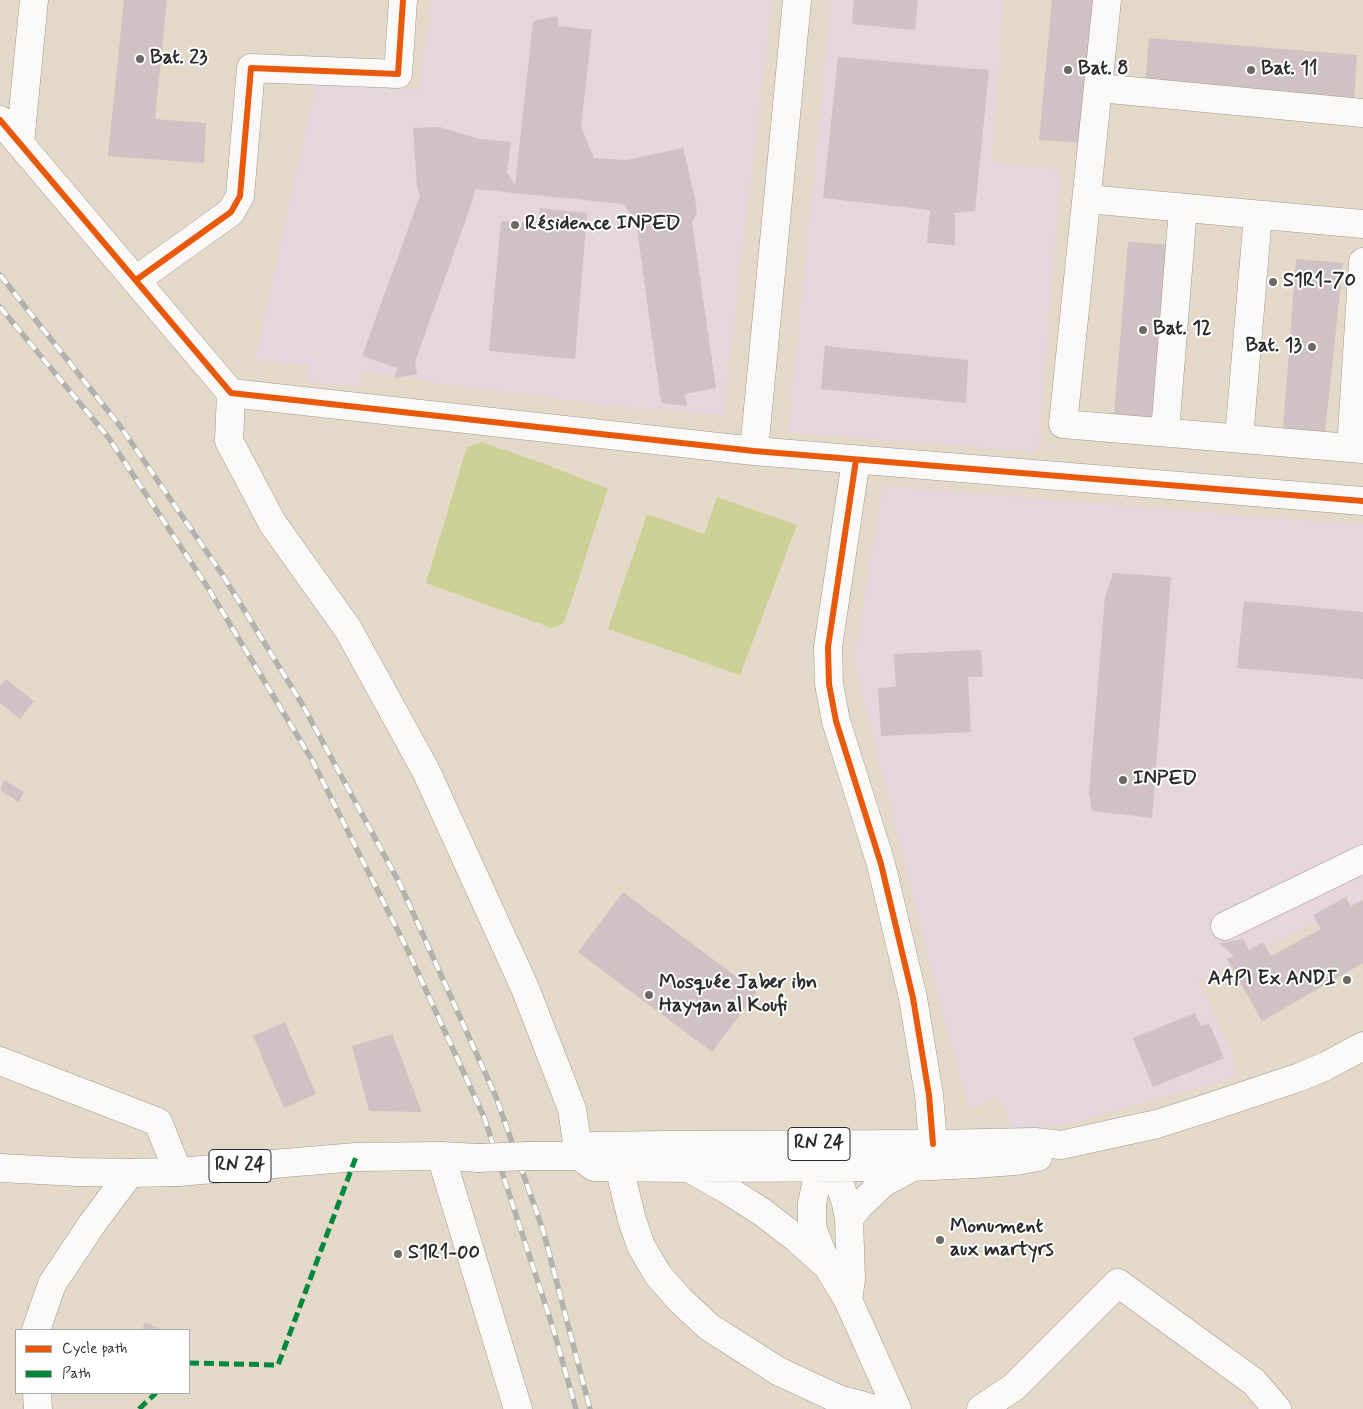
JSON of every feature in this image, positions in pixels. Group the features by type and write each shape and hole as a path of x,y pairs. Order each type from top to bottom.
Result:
{"street":[{"path":"20,143 34,0"},
{"path":"136,280 231,212 240,196 251,68 398,74 403,0"},
{"path":"754,452 797,0"},
{"path":"1107,0 1063,424 1357,448 1363,262"},
{"path":"1098,88 1363,113"},
{"path":"0,120 231,393 229,441 273,524 348,629 426,771 525,988 572,1109 579,1156"},
{"path":"1087,199 1363,224"},
{"path":"1165,432 1183,208"},
{"path":"1239,438 1258,214"},
{"path":"231,393 754,452 1363,501"},
{"path":"856,460 828,647 829,684 836,721 881,864 913,998 929,1095 933,1144"},
{"path":"1225,926 1363,859"},
{"name":"RN 24","path":"579,1156 592,1146 912,1167 1027,1159 1050,1152 1062,1145 1157,1124 1300,1077 1326,1066 1363,1046"},
{"path":"0,1061 158,1122 178,1172"},
{"name":"RN 24","path":"0,1168 130,1173 178,1172 356,1157 441,1156 479,1158 579,1156 594,1167 689,1168 826,1160 933,1144 1035,1142 1062,1145"},
{"path":"441,1156 518,1409"},
{"path":"826,1160 849,1219 851,1270 848,1300"},
{"path":"826,1160 812,1204 812,1222 818,1244 828,1267 848,1300 897,1409"},
{"path":"849,1219 859,1206 883,1183 912,1167"},
{"path":"619,1168 632,1220 641,1246 658,1275 681,1301 709,1327 778,1371 838,1399 875,1409"},
{"path":"689,1168 762,1212 796,1238 828,1267"},
{"path":"36,1329 52,1284 92,1224 130,1173"},
{"path":"981,1409 1014,1387 1118,1284 1254,1382 1277,1409"},
{"path":"37,1394 38,1409"}],"shaded area":[{"name":"Résidence INPED","path":"432,0 772,0 723,416 603,405 445,384 361,370 359,387 307,382 307,366 255,360 317,79 419,90"},
{"path":"831,0 1004,0 992,161 1061,170 1038,452 788,432"},
{"name":"INPED","path":"883,486 1363,525 1363,899 1198,982 1232,1051 1235,1077 1073,1123 1014,1132 998,1095 970,1110 939,1000 854,660"}],"green space":[{"path":"482,442 608,489 564,623 552,628 426,583 467,447"},
{"path":"717,497 797,525 740,675 608,629 647,514 704,534"}],"building":[{"name":"Bat. 23","path":"124,0 167,0 155,119 206,123 204,163 108,156"},
{"path":"854,0 918,0 915,30 852,24"},
{"name":"Bat. 8","path":"1052,0 1096,0 1083,143 1039,140"},
{"path":"557,16 559,26 592,30 581,127 594,158 626,160 683,148 695,198 697,214 692,222 716,388 685,394 687,406 661,403 636,221 623,204 475,189 415,362 417,374 395,378 397,368 362,356 420,196 417,187 413,128 440,127 479,139 511,142 507,172 515,186 533,21"},
{"name":"Bat. 11","path":"1149,38 1357,55 1354,101 1145,84"},
{"path":"838,57 989,70 975,211 955,213 955,245 927,243 930,210 823,198"},
{"path":"540,208 587,213 575,359 489,351 501,221 538,224"},
{"name":"Bat. 12","path":"1128,242 1173,245 1158,419 1114,415"},
{"name":"Bat. 13","path":"1296,259 1343,263 1325,433 1283,430"},
{"path":"825,346 968,360 966,403 821,389"},
{"path":"1113,573 1171,577 1152,818 1092,811 1089,793 1105,596"},
{"path":"1244,601 1363,612 1363,679 1237,668"},
{"path":"981,650 983,677 968,677 971,732 881,736 878,688 896,687 894,654"},
{"path":"6,679 34,701 20,719 0,703 0,686"},
{"path":"4,780 24,792 19,802 0,790"},
{"path":"623,892 757,992 712,1052 578,952"},
{"path":"1346,897 1351,906 1363,900 1363,963 1262,1021 1227,959 1234,956 1219,943 1243,939 1249,950 1263,942 1271,956 1321,929 1313,915"},
{"path":"1195,1013 1201,1026 1209,1023 1224,1058 1153,1087 1133,1038"},
{"path":"285,1022 316,1094 284,1108 253,1036"},
{"path":"392,1034 422,1112 369,1111 352,1046"},
{"path":"145,1322 160,1329 142,1329"}],"railway":[{"path":"0,275 120,426 222,574 302,704 400,884 496,1097 543,1230 590,1409"},
{"path":"0,307 108,437 208,588 312,760 408,951 484,1117 553,1328 576,1409"}],"marked path":[{"path":"190,1363 278,1365 356,1157"},
{"path":"139,1409 155,1394"}],"cycle path":[{"path":"136,280 231,212 240,196 251,68 398,74 403,0"},
{"path":"0,120 231,393 754,451 1363,501"},
{"path":"856,460 828,647 829,684 836,721 881,864 913,998 929,1095 933,1144"}],"place":[{"name":"Bat. 23","path":"140,59"},
{"name":"Bat. 8","path":"1068,70"},
{"name":"Bat. 11","path":"1251,70"},
{"name":"Résidence INPED","path":"515,225"},
{"name":"S1R1-70","path":"1273,282"},
{"name":"Bat. 12","path":"1143,330"},
{"name":"Bat. 13","path":"1312,347"},
{"name":"INPED","path":"1123,780"},
{"name":"AAPI Ex ANDI","path":"1347,980"},
{"name":"Mosquée Jaber ibn Hayyan al Koufi","path":"649,995"},
{"name":"Monument aux martyrs","path":"940,1240"},
{"name":"S1R1-00","path":"398,1254"}]}
